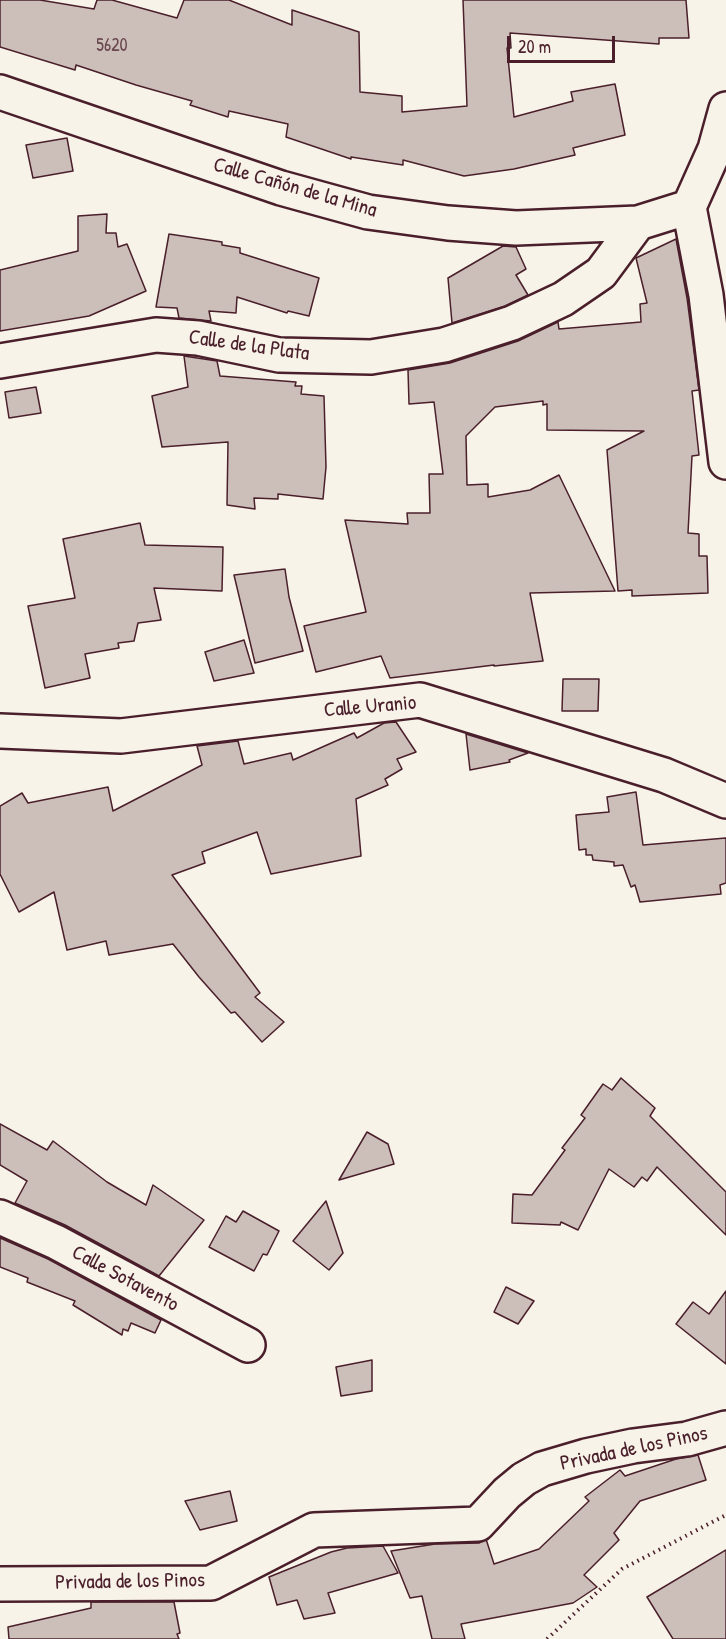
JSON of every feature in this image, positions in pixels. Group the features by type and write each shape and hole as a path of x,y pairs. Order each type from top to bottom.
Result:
{"street":[{"name":"Calle Cañón de la Mina","path":"0,92 281,188 368,213 448,224 516,228 638,223 689,207"},
{"path":"726,109 715,148 689,207 706,295 726,462"},
{"name":"Calle de la Plata","path":"0,361 156,335 198,338 279,355 371,357 444,345 512,323 563,299 601,273 638,223"},
{"name":"Calle Uranio","path":"0,731 121,736 420,700 664,775 726,801"},
{"name":"Calle Sotavento","path":"0,1217 56,1242 248,1345"},
{"name":"Privada de los Pinos","path":"0,1584 211,1583 314,1530 478,1524 507,1493 524,1479 542,1469 586,1456 633,1446 687,1439 726,1428"}],"path":[{"path":"547,1639 622,1569 726,1515"}],"building":[{"path":"0,0 40,0 94,9 97,0 112,0 177,18 184,0 229,0 292,25 292,10 359,32 360,92 402,96 402,112 467,106 463,0 686,0 689,38 659,38 659,44 510,33 511,48 507,48 514,117 573,101 571,92 615,84 625,135 573,148 575,155 514,169 464,176 403,160 403,165 351,157 351,159 286,137 288,124 229,111 228,117 190,105 192,101 76,65 75,70 0,47"},
{"path":"67,138 73,171 33,178 26,145"},
{"path":"107,214 106,233 116,233 118,247 127,244 146,291 89,316 0,331 0,270 78,251 78,216"},
{"path":"169,234 222,242 222,245 240,248 240,253 319,278 309,316 288,311 287,313 237,297 236,313 209,311 211,321 179,318 177,308 156,307"},
{"path":"676,239 687,298 699,390 692,391 699,455 692,456 688,533 699,534 699,556 707,556 708,593 632,596 632,590 618,591 607,450 644,431 547,430 547,404 543,405 543,401 495,407 466,436 467,485 488,484 488,497 530,490 559,475 615,591 530,593 543,661 390,678 381,656 316,672 304,626 366,612 345,520 408,524 407,513 430,513 429,474 443,474 434,402 409,404 408,370 450,363 518,341 558,322 559,329 641,322 640,304 647,303 636,258"},
{"path":"503,246 516,247 526,269 516,275 528,295 505,306 452,323 448,278"},
{"path":"184,356 217,361 220,376 296,382 295,386 302,386 301,394 324,396 326,467 323,499 278,494 278,499 254,498 255,509 227,505 228,442 162,447 152,396 188,387"},
{"path":"36,387 41,413 9,418 5,392"},
{"path":"140,523 145,545 223,547 222,591 154,588 161,620 138,623 134,641 118,643 119,648 85,654 90,678 45,688 28,606 75,598 63,539"},
{"path":"285,569 289,597 303,651 255,663 234,575"},
{"path":"244,640 254,673 214,681 205,652"},
{"path":"563,679 599,679 598,711 562,711"},
{"path":"396,722 416,752 397,759 402,769 385,779 388,785 356,799 361,856 271,874 257,832 202,852 205,863 172,875 260,993 255,997 284,1022 262,1042 235,1012 231,1013 173,944 109,955 106,941 67,950 54,892 19,912 0,874 0,806 22,793 28,803 108,787 113,811 202,765 197,746 238,741 244,764 291,753 293,760 354,733 357,738 384,723"},
{"path":"466,734 528,753 509,760 510,762 470,770"},
{"path":"636,792 643,845 726,838 726,883 720,885 721,894 640,902 635,885 631,887 623,865 614,866 614,862 593,860 592,855 586,855 586,849 579,850 576,815 609,812 607,797"},
{"path":"621,1078 655,1108 650,1116 726,1192 726,1235 657,1167 647,1181 642,1177 634,1187 609,1169 578,1230 561,1222 560,1225 512,1223 513,1194 532,1195 565,1150 562,1148 585,1118 581,1115 603,1084 612,1090"},
{"path":"0,1124 47,1150 53,1141 107,1182 146,1205 153,1185 204,1220 159,1276 65,1225 15,1203 27,1181 0,1165"},
{"path":"367,1132 388,1144 394,1164 339,1180"},
{"path":"326,1201 343,1253 329,1270 293,1241"},
{"path":"243,1211 279,1231 267,1255 263,1254 254,1271 209,1247 226,1216 236,1222"},
{"path":"0,1238 48,1259 161,1320 155,1333 131,1323 128,1331 123,1329 122,1335 73,1305 75,1301 27,1282 28,1278 0,1267"},
{"path":"506,1287 534,1301 518,1324 494,1312"},
{"path":"726,1291 726,1364 676,1324 693,1302 709,1314"},
{"path":"372,1360 372,1391 341,1396 336,1367"},
{"path":"698,1455 706,1480 640,1501 614,1533 619,1540 584,1575 597,1587 573,1603 461,1624 465,1639 432,1639 422,1596 410,1598 391,1551 435,1544 479,1543 486,1539 494,1564 539,1549 589,1501 585,1497 620,1470 625,1476 676,1459"},
{"path":"230,1491 237,1521 200,1530 185,1501"},
{"path":"383,1546 398,1573 328,1593 335,1613 304,1619 297,1600 277,1605 269,1577 331,1552 347,1548"},
{"path":"726,1550 726,1639 673,1639 647,1597"},
{"path":"91,1602 174,1602 179,1639 9,1639 8,1627 91,1608"}]}
